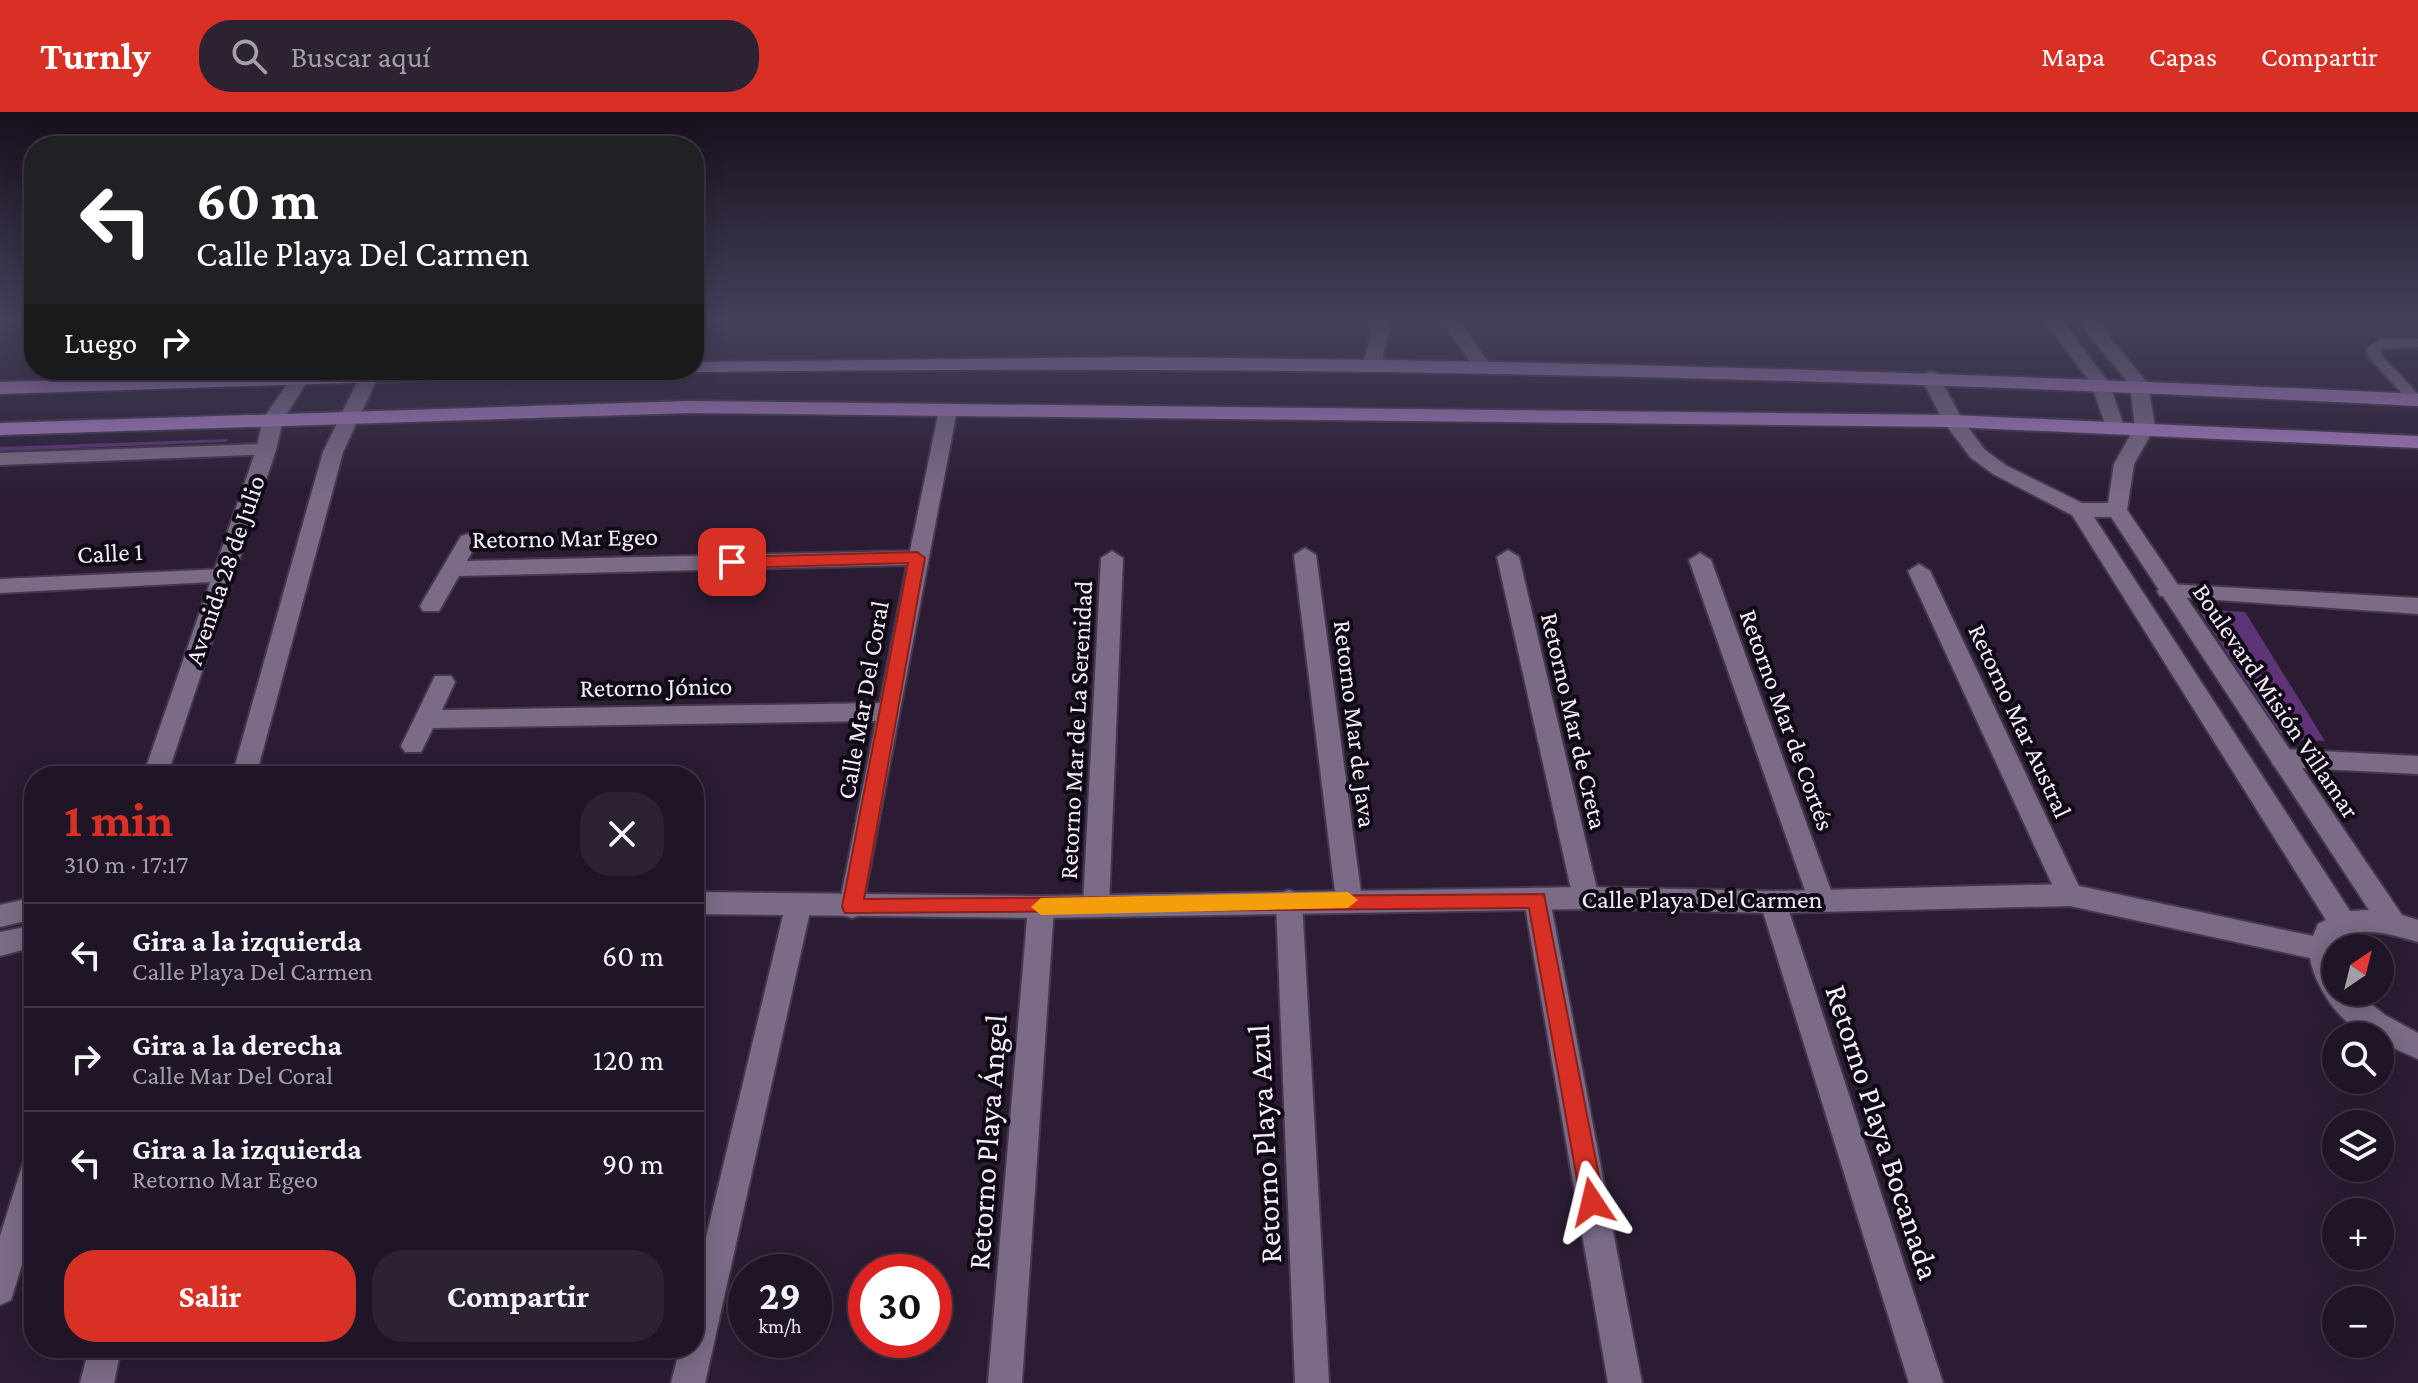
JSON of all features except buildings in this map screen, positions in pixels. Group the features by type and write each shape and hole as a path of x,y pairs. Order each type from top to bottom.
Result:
{"main road":[{"path":"1967,378 2139,384 2417,400"},
{"path":"0,388 162,380"},
{"path":"0,429 689,407 1953,421 2145,427 2418,442"}],"street":[{"path":"1931,378 1953,421 1978,454 2000,470 2079,510 2117,510 2124,464 2145,427 2139,384 2134,378"},
{"path":"2096,378 2114,426"},
{"name":"Avenida 28 de Julio","path":"158,766 266,450 273,419 299,380"},
{"path":"247,766 333,452 369,380"},
{"name":"Calle Mar Del Coral","path":"852,907 948,410"},
{"path":"0,459 266,450"},
{"path":"2079,510 2342,922"},
{"name":"Boulevard Misión Villamar","path":"2117,510 2168,591 2392,922"},
{"name":"Retorno Mar Egeo","path":"431,606 455,569 468,541"},
{"name":"Retorno Mar de Java","path":"1305,555 1349,900"},
{"name":"Retorno Mar de Creta","path":"1508,557 1586,898"},
{"name":"Retorno Mar Egeo","path":"455,569 917,558"},
{"name":"Retorno Mar de La Serenidad","path":"1096,905 1112,558"},
{"name":"Retorno Mar de Cortés","path":"1700,560 1821,899"},
{"name":"Retorno Mar Austral","path":"1919,571 2070,895"},
{"name":"Calle 1","path":"0,586 223,576"},
{"path":"2168,591 2418,606"},
{"path":"413,746 443,682"},
{"name":"Retorno Jónico","path":"424,719 890,712"},
{"path":"2282,758 2418,765"},
{"name":"Calle Playa Del Carmen","path":"704,903 798,907 1041,907 1586,898 1773,902 2070,895 2321,949"},
{"path":"1537,900 1625,1383"},
{"name":"Retorno Playa Azul","path":"1289,901 1312,1383"},
{"name":"Retorno Playa Bocanada","path":"1773,902 1926,1383"},
{"path":"704,1314 798,907"},
{"name":"Retorno Playa Ángel","path":"1005,1383 1041,907"},
{"path":"0,916 24,910"},
{"path":"2322,954 2327,933 2342,922 2364,918 2392,922 2418,931"},
{"path":"0,944 24,938"},
{"path":"2352,1006 2363,1017 2393,1036 2418,1046"},
{"path":"0,1289 24,1207"},
{"path":"97,1383 103,1358"},
{"path":"688,1383 694,1358"}],"lane":[{"path":"2396,378 2417,400"}],"shaded area":[{"path":"228,439 226,442 0,451 0,447"},
{"path":"2198,609 2245,612 2325,741 2293,740 2279,732"}],"slow traffic":[{"path":"1041,907 1348,900"}],"route":[{"path":"732,562 917,558 852,907 1537,900 1592,1202"}]}
